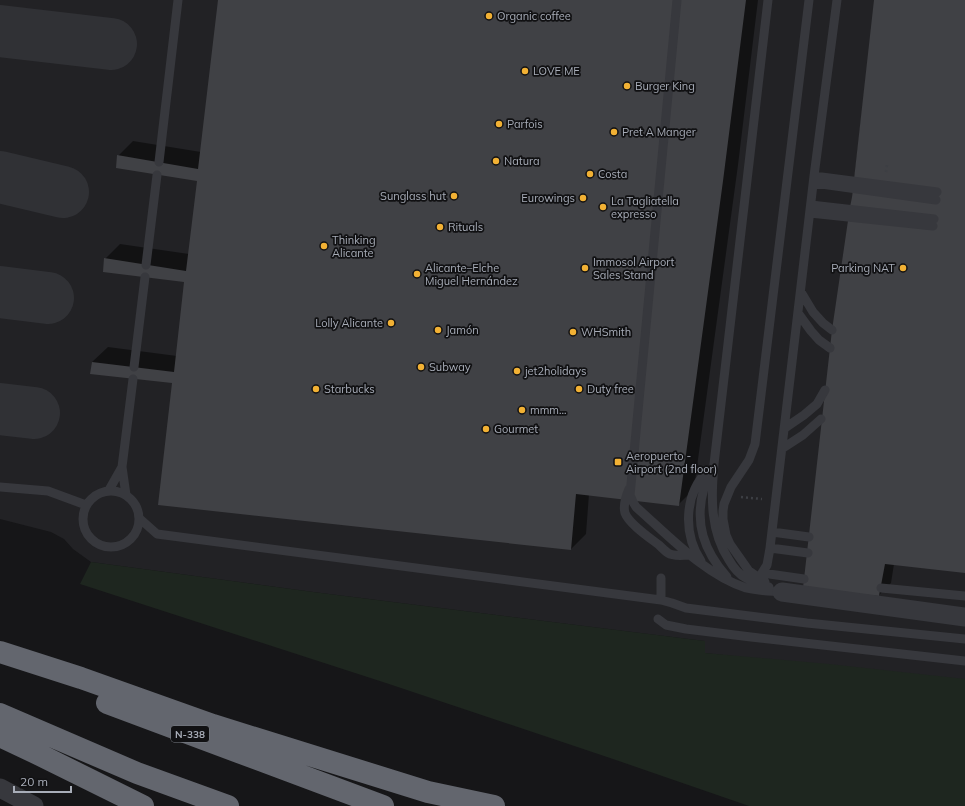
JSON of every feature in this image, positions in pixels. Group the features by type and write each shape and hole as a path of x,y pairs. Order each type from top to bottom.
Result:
{"highway":[{"path":"0,652 81,678 213,725 331,762 428,792 494,806"},
{"name":"N-338","path":"0,656 91,697 383,806"},
{"path":"0,714 137,772 228,806"},
{"path":"0,736 143,806"}],"street":[{"path":"782,592 965,617"},
{"path":"0,788 34,806"}],"lane":[{"path":"158,162 178,0"},
{"path":"677,0 630,495 636,507 690,555 724,579 748,588 782,592"},
{"path":"768,0 714,464 712,510 716,534 725,555 739,574 746,579 782,592"},
{"path":"782,592 750,571 738,557 726,535 723,511 724,504 731,487 749,460 755,444 809,0"},
{"path":"804,579 762,573 767,565 770,548 837,0"},
{"path":"146,265 157,175"},
{"path":"814,180 936,196"},
{"path":"811,208 934,223"},
{"path":"134,367 145,277"},
{"path":"801,292 813,312 832,330"},
{"path":"798,313 819,340 830,348"},
{"path":"126,495 122,467 133,379"},
{"path":"785,428 817,404 825,390"},
{"path":"783,448 821,419"},
{"path":"704,565 693,546 689,527 689,507 697,484 714,464"},
{"path":"714,464 704,486 700,509 700,521 703,537 709,551 716,564 732,582"},
{"path":"109,490 122,467"},
{"path":"631,484 625,500 625,514 638,528 669,554 680,556 690,555"},
{"path":"0,487 48,491 86,505"},
{"path":"109,490 118,491 133,501 138,509 139,518 138,528 134,536 127,543 108,547 99,545 91,540 85,532 82,523 82,514 86,505 92,498 99,492 109,490"},
{"path":"139,518 157,534 661,600 686,608 807,623 965,639"},
{"path":"772,532 809,537"},
{"path":"770,548 808,553"},
{"path":"661,578 661,600"},
{"path":"881,588 965,596"},
{"path":"658,619 666,625 684,625 965,661"}],"shaded area":[{"path":"0,0 965,0 965,680 704,653 704,641 313,592 91,562 73,549 64,539 51,532 0,519"},
{"path":"91,562 313,592 705,641 705,653 829,664 965,679 965,806 749,806 389,684 80,584"}],"building":[{"name":"Alicante–Elche Miguel Hernández","path":"218,0 746,0 679,506 576,494 571,550 158,505 172,383 90,374 92,362 174,372 184,282 103,272 104,258 186,271 197,181 116,168 117,155 198,169"},
{"name":"Parking NAT","path":"874,0 965,0 965,573 885,564 879,596 803,588 832,330 852,197"}],"taxiway":[{"path":"0,31 111,44"},
{"path":"0,177 63,192"},
{"path":"0,292 48,298"},
{"path":"0,409 34,413"}],"place":[{"name":"Organic coffee","path":"489,16"},
{"name":"LOVE ME","path":"525,71"},
{"name":"Burger King","path":"627,86"},
{"name":"Parfois","path":"499,124"},
{"name":"Pret A Manger","path":"614,132"},
{"name":"Natura","path":"496,161"},
{"name":"Costa","path":"590,174"},
{"name":"Sunglass hut","path":"454,196"},
{"name":"Eurowings","path":"583,198"},
{"name":"La Tagliatella expresso","path":"603,207"},
{"name":"Rituals","path":"440,227"},
{"name":"Thinking Alicante","path":"324,246"},
{"name":"Immosol Airport Sales Stand","path":"585,268"},
{"name":"Parking NAT","path":"903,268"},
{"name":"Alicante–Elche Miguel Hernández","path":"417,274"},
{"name":"Lolly Alicante","path":"391,323"},
{"name":"Jamón","path":"438,330"},
{"name":"WHSmith","path":"573,332"},
{"name":"Subway","path":"421,367"},
{"name":"jet2holidays","path":"517,371"},
{"name":"Starbucks","path":"316,389"},
{"name":"Duty free","path":"579,389"},
{"name":"mmm...","path":"522,410"},
{"name":"Gourmet","path":"486,429"},
{"name":"Aeropuerto - Airport (2nd floor)","path":"618,462"}]}
